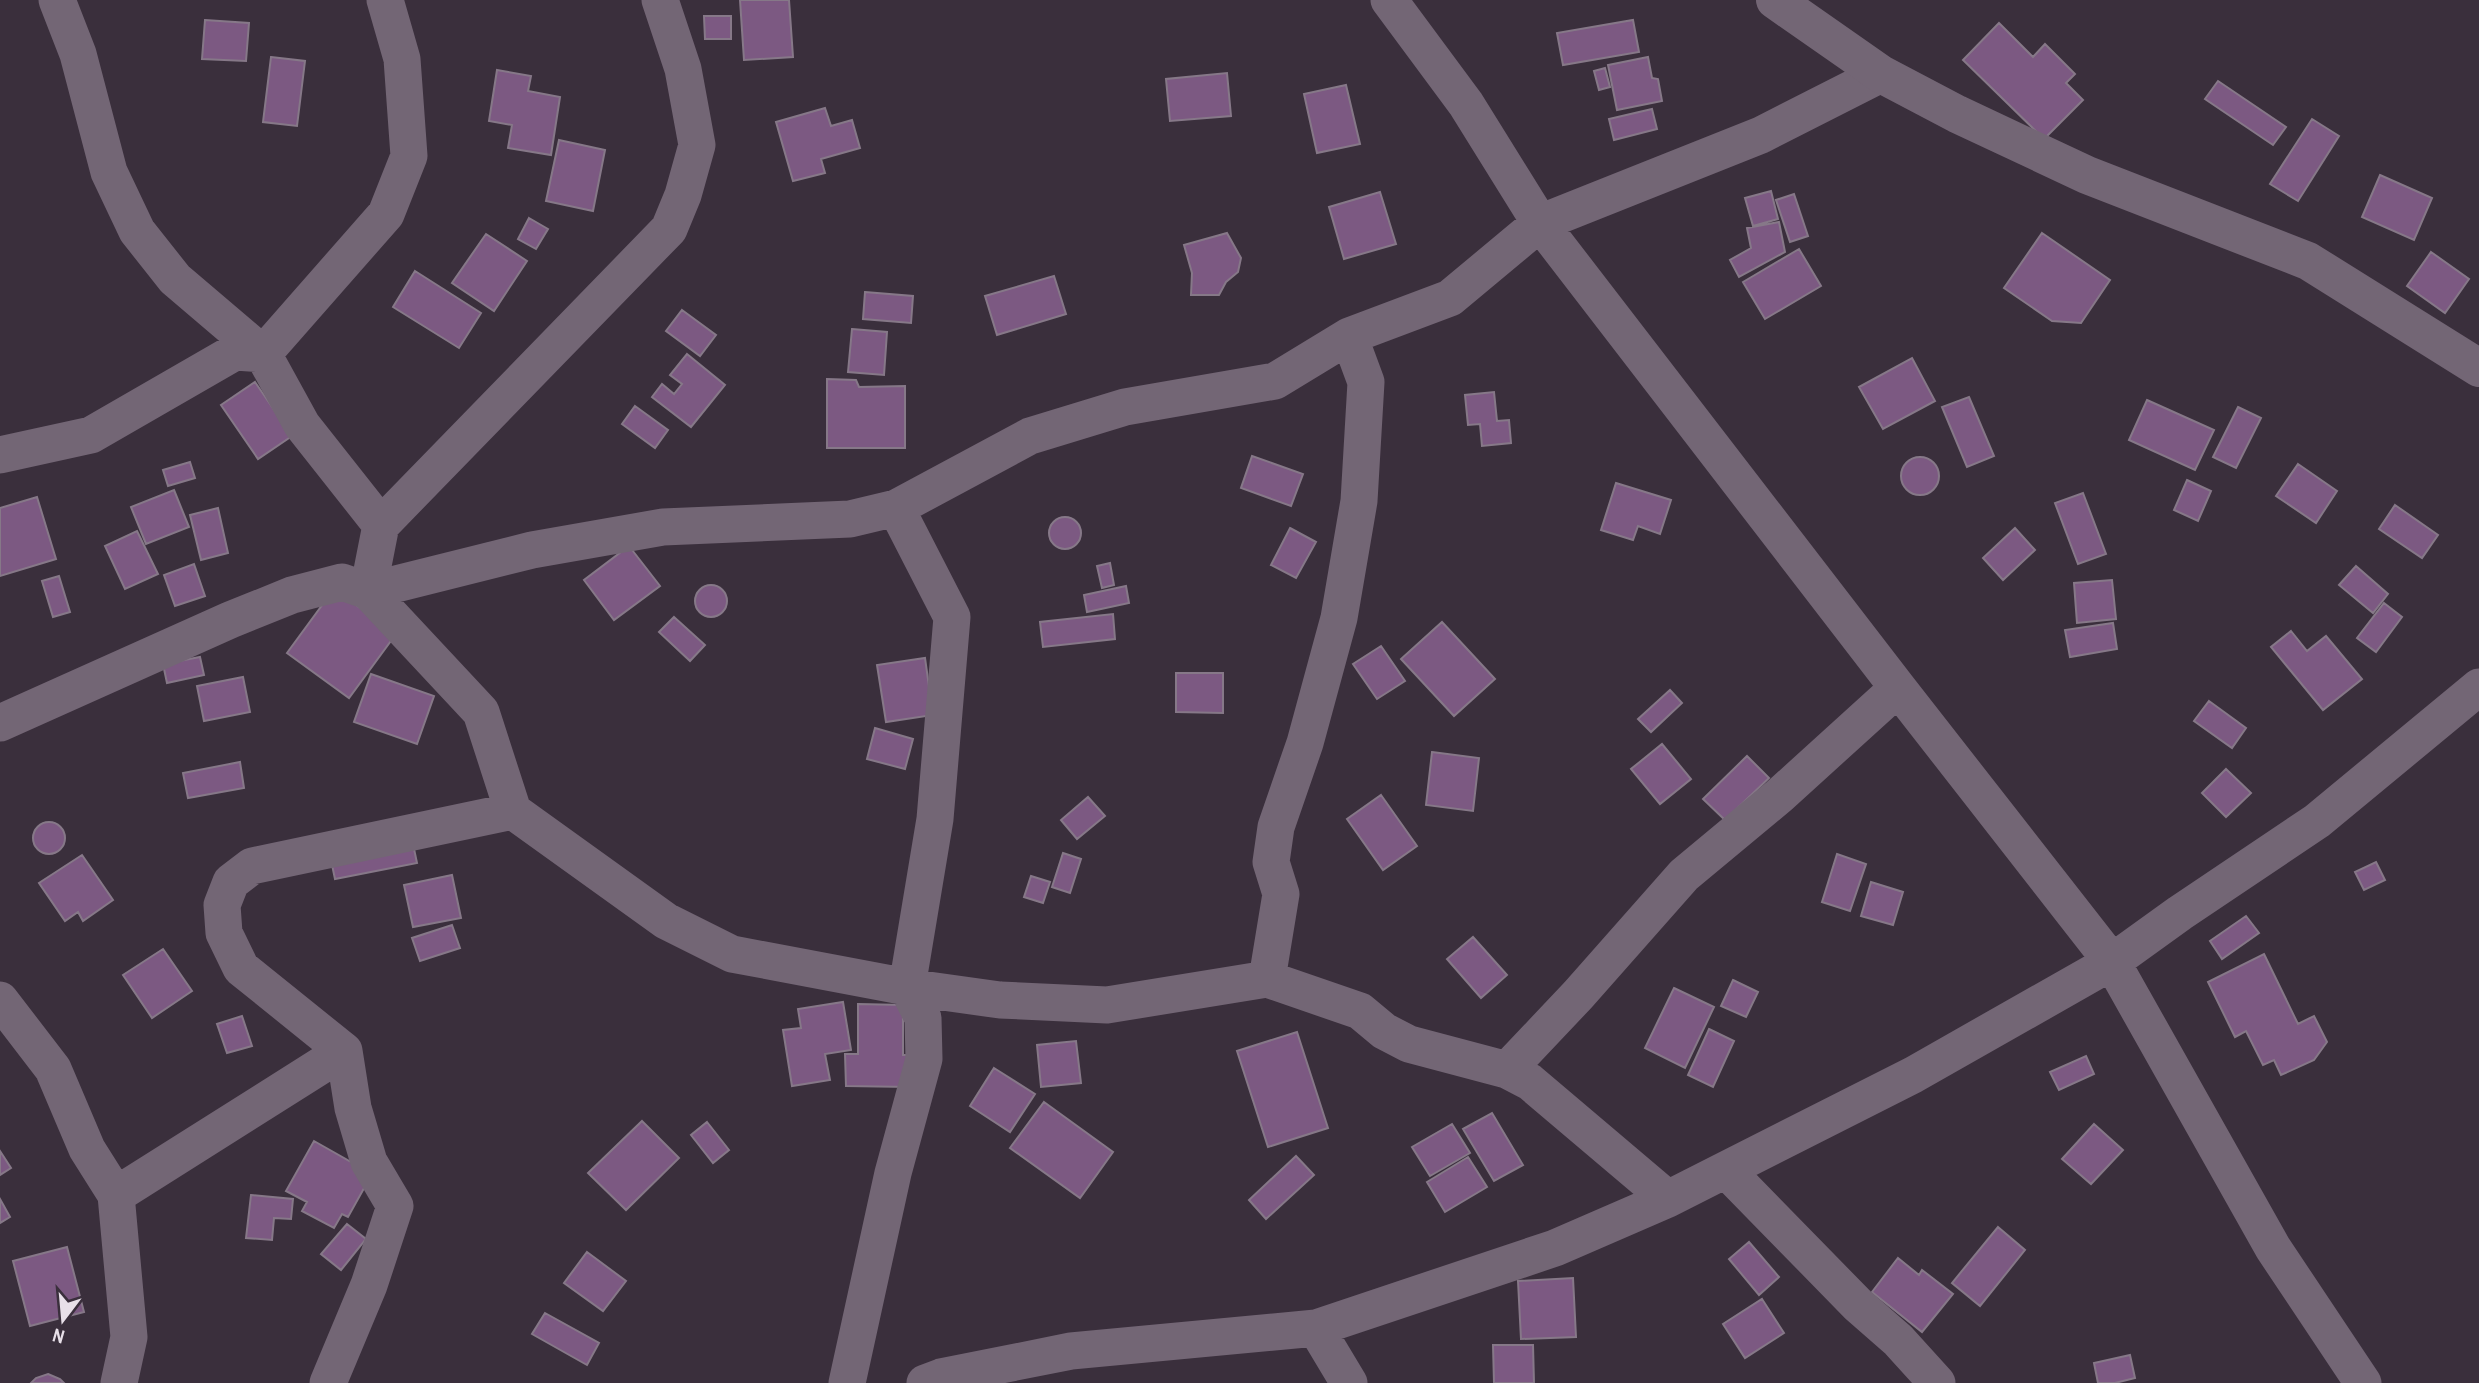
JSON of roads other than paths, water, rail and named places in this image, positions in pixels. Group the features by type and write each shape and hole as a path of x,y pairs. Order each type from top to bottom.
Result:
{"street":[{"path":"57,0 78,54 109,172 137,231 175,278 263,354 302,425 381,525"},
{"path":"263,354 386,214 409,156 402,59 385,0"},
{"path":"368,592 381,525 669,229 683,195 697,145 683,69 660,0"},
{"path":"1775,0 1881,74 1957,114 2087,175 2308,261 2479,368"},
{"path":"1405,5 1540,223 2112,962 2273,1248 2363,1383"},
{"path":"368,592 532,550 663,527 850,519 896,508 1030,436 1125,407 1275,381 1349,336 1450,298 1540,223 1761,135 1881,74"},
{"path":"1267,979 1281,894 1270,862 1276,827 1305,744 1339,618 1359,500 1366,382 1349,336"},
{"path":"0,455 91,435 235,352 263,354"},
{"path":"847,1383 893,1173 924,1059 923,1018 906,987 935,819 952,617 896,508"},
{"path":"0,723 230,620 292,595 342,582 368,592 481,712 513,811 666,921 732,954 906,987 1000,1000 1107,1005 1267,979 1360,1011 1384,1031 1409,1044 1507,1070 1530,1082 1668,1199"},
{"path":"925,1383 941,1377 1071,1351 1316,1328 1555,1248 1668,1199 1913,1075 2112,962 2317,821 2479,687"},
{"path":"1507,1070 1578,995 1684,875 1779,796 1898,688"},
{"path":"328,1383 369,1286 395,1206 369,1162 353,1108 344,1051 242,968 224,933 222,905 231,882 252,866 513,811"},
{"path":"0,1000 53,1069 87,1149 116,1195 129,1337 119,1383"},
{"path":"116,1195 344,1051"},
{"path":"1727,1171 1858,1305 1898,1340 1937,1383"},
{"path":"1316,1328 1349,1383"}]}
